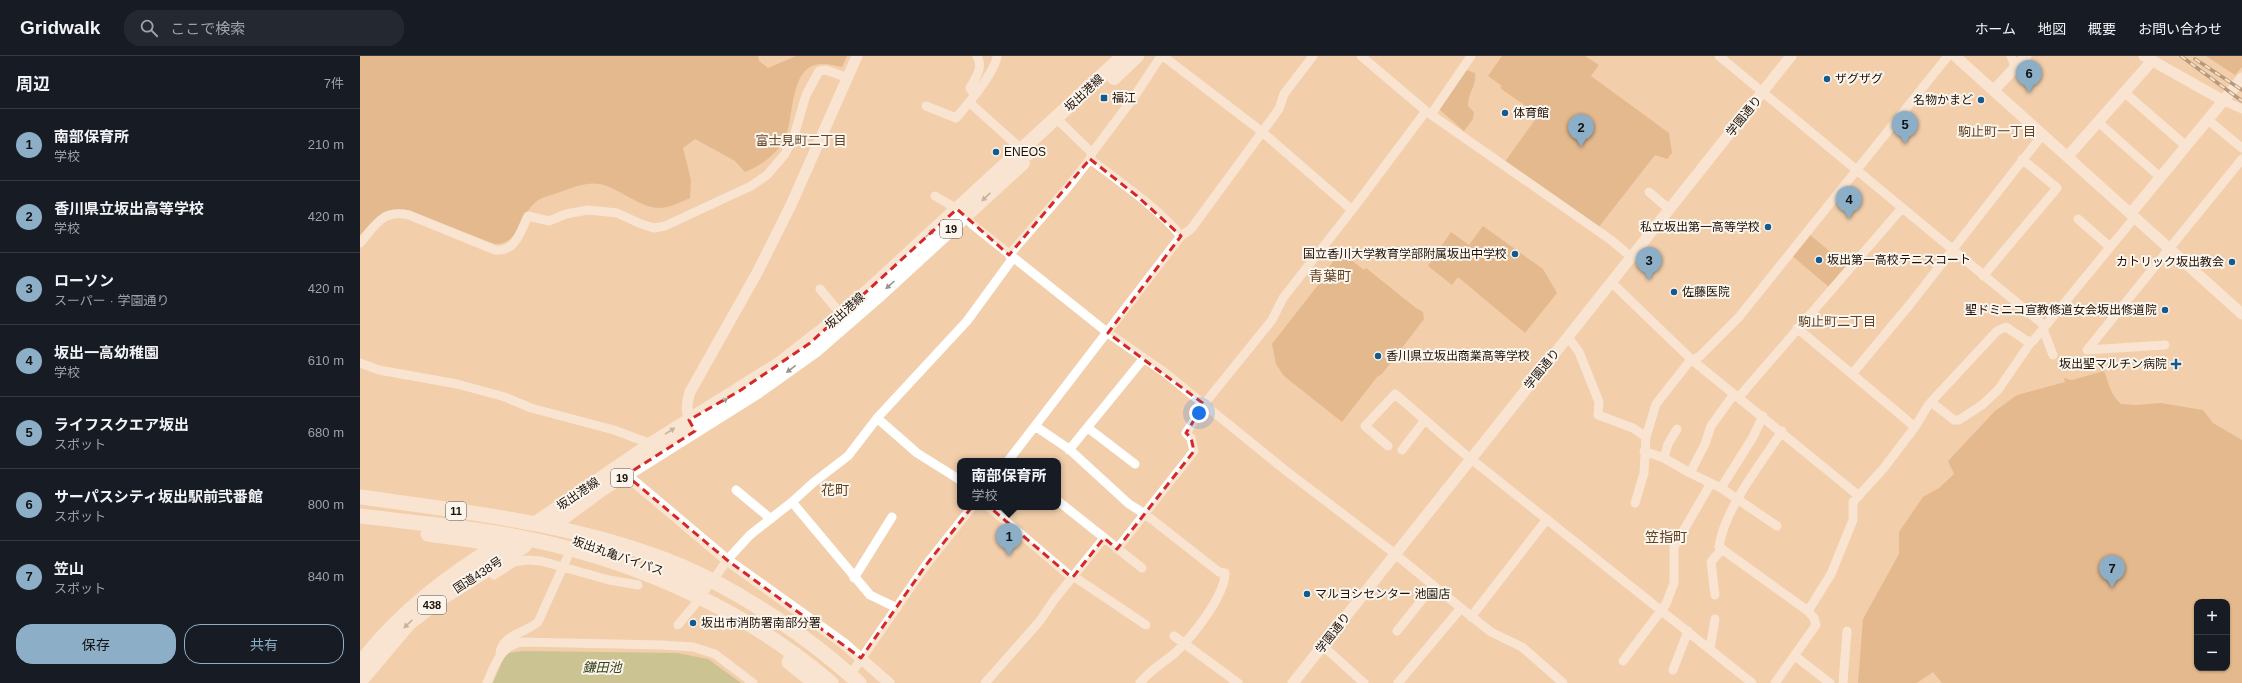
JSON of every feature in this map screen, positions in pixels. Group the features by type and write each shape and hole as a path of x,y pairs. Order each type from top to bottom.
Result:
{"highway":[{"name":"11","path":"361,511 513,519 551,527"},
{"name":"11","path":"361,511 472,541 521,548"},
{"name":"坂出丸亀バイパス","path":"361,511 536,531 635,564 713,593 750,614 797,644 847,683"},
{"name":"国道438号","path":"360,681 409,623 440,599 500,544 534,524"},
{"name":"国道438号","path":"360,664 402,615 418,601 478,565 521,548 551,527"},
{"path":"551,527 635,550 680,566 798,634 859,683"},
{"path":"472,541 476,547 478,565"},
{"path":"521,548 565,563 607,569 695,604 754,638 815,683"},
{"name":"坂出丸亀バイパス","path":"635,564 670,584 744,622 779,643 831,683"}],"main road":[{"name":"坂出港線","path":"551,527 600,490 651,444 692,425 785,374 1059,122 1123,56"},
{"name":"坂出港線","path":"1059,122 1137,56"},
{"name":"坂出港線","path":"534,524 623,470 665,450 692,425"},
{"path":"571,512 571,525 582,536"}],"street":[{"path":"692,425 687,402 690,392 758,271 791,205 857,56"},
{"path":"977,56 980,62 980,69 970,88 972,99 1026,153"},
{"path":"711,583 727,560 750,535 848,456 877,418 967,321 1011,256 1068,187 1162,56 1261,131 1352,210"},
{"path":"1010,458 1181,236 1191,229 1261,131 1279,109 1288,88 1313,56"},
{"path":"1361,56 1456,133 1611,240 1631,258"},
{"path":"1117,549 1194,451 1191,438 1186,433 1204,404 1264,331 1283,298 1429,112 1470,56"},
{"path":"1719,56 1952,249 2044,328 2053,355"},
{"name":"学園通り","path":"1294,683 1791,56"},
{"path":"1635,503 1644,473 1644,451 1646,437 1656,404 1692,360 1700,356 1739,317 1948,56"},
{"path":"1955,56 2170,249 2240,307"},
{"path":"1994,90 2013,61 2026,56"},
{"path":"926,106 956,118 972,99 996,64 997,58"},
{"path":"2068,156 2124,92 2148,58 2242,109"},
{"path":"360,243 382,218 390,214 399,213 409,215 495,250 503,251 515,243 528,216 549,221 566,214 588,210 617,213 640,224 654,228 665,226 751,186 767,175 785,154 794,136 806,96 819,71 826,70 848,78"},
{"path":"1931,402 1954,420 1959,420 1982,405 1998,390 2031,342 2110,247 2160,177 2242,78"},
{"path":"2124,92 2186,146"},
{"path":"2208,120 2242,148"},
{"path":"1059,122 1091,156 1173,226 1181,236"},
{"path":"2098,122 2160,177"},
{"path":"1852,374 1911,303 2043,134"},
{"path":"2165,345 2154,344 2087,350 2242,158"},
{"path":"1983,276 2057,188 2022,159"},
{"path":"1649,192 1669,209"},
{"path":"935,196 961,213 1011,256 1108,332 1204,404 1285,470 1395,554 1471,617 1491,632 1522,647 1563,683"},
{"path":"1690,473 1705,444 1711,426 1736,395 1902,208"},
{"path":"2078,219 2110,247"},
{"path":"1611,282 1692,360 1782,431 1859,496"},
{"path":"820,289 845,319"},
{"path":"1808,611 1831,574 1853,520 1853,503 1883,469 1915,427 1931,402 2002,327 2006,327 2027,341 2031,342"},
{"path":"1797,328 1915,427"},
{"path":"1568,337 1579,352 1599,402 1598,415 1633,428 1646,437"},
{"path":"1070,450 1144,358"},
{"path":"360,363 378,370 457,384 505,397 531,408 614,430 665,450"},
{"path":"1388,446 1365,426 1395,394 1547,520 1752,683"},
{"path":"1721,488 1753,437 1763,416"},
{"path":"877,418 917,453 957,478"},
{"path":"1402,450 1425,420"},
{"path":"1035,426 1070,450 1129,504 1145,514 1219,572 1225,573 1225,583 1220,593 1184,644 1140,683"},
{"path":"1088,428 1135,464"},
{"path":"1664,458 1668,444 1677,429"},
{"path":"1775,683 1816,625 1814,618 1808,611 1719,547 1721,532 1730,511 1782,431"},
{"path":"1644,451 1664,458 1690,473 1711,482 1777,526"},
{"path":"623,470 727,560 824,629 861,658 889,683"},
{"path":"1623,660 1662,610 1671,594 1674,583 1674,547 1711,482"},
{"path":"736,490 771,519"},
{"path":"792,502 854,578 870,595 897,608"},
{"path":"1061,503 1142,568"},
{"path":"855,668 926,565 970,510"},
{"path":"993,510 1073,577 1146,625"},
{"path":"854,578 892,517"},
{"path":"1471,617 1547,520"},
{"path":"985,683 1039,622 1104,538"},
{"path":"1715,595 1710,562 1722,549"},
{"path":"478,565 494,575 514,562 527,560 565,563 609,580 638,586"},
{"path":"500,656 500,649 507,639 531,629 538,622 565,563"},
{"path":"1397,631 1433,586"},
{"path":"678,625 695,604"},
{"path":"1398,683 1460,608"},
{"path":"1710,649 1715,619"},
{"path":"1673,670 1688,631"},
{"path":"1843,683 1847,631"},
{"path":"1174,636 1238,683"},
{"path":"487,683 500,656 509,646 522,642 682,645 715,654 752,683"},
{"path":"1323,646 1364,683"},
{"path":"1795,656 1830,683"},
{"path":"360,681 364,683"}],"highlighted area":[{"path":"1090,159 1137,196 1181,236 1108,333 1204,404 1186,433 1191,438 1194,451 1117,549 1104,538 1073,577 979,498 926,565 861,658 727,560 626,475 695,431 689,420 741,390 810,343 957,209 1009,255"}],"shaded area":[{"path":"360,56 758,56 759,61 768,68 796,56 847,56 842,67 820,64 812,66 805,71 796,87 788,128 783,142 769,158 757,166 745,172 735,161 695,139 683,148 691,180 690,198 667,207 658,208 641,203 608,186 586,184 545,197 536,202 530,208 511,238 504,242 495,244 409,211 400,210 387,212 381,215 360,235"},
{"path":"1502,56 1585,56 1599,65 1591,76 1669,133 1672,153 1667,159 1655,155 1598,228 1504,163 1537,117 1537,114 1500,88 1502,86 1488,76"},
{"path":"2206,56 2242,56 2242,67 2235,75"},
{"path":"1466,70 1475,73 1475,82 1468,101 1468,106 1474,112 1473,119 1464,131 1439,109"},
{"path":"1483,226 1543,269 1557,293 1525,333 1458,277 1452,285 1428,266 1451,232 1469,245"},
{"name":"坂出第一高校テニスコート","path":"1809,234 1847,266 1829,287 1791,255"},
{"path":"1346,256 1364,270 1366,268 1423,312 1424,319 1382,374 1377,377 1342,422 1284,376 1276,364 1272,344 1329,271 1328,268 1337,257 1342,260"},
{"path":"2104,371 2110,389 2121,404 2136,405 2161,403 2203,410 2213,423 2242,440 2242,683 1942,683 1933,672 1917,683 1858,683 1863,619 1899,554 1899,532 1923,497 1939,488 1954,474 1948,461 1995,411 2017,395 2065,382 2064,378 2072,380"}],"water":[{"name":"鎌田池","path":"523,651 677,653 708,659 741,683 493,683 506,653"}],"railway":[{"path":"2181,56 2242,101"},
{"path":"2195,59 2242,90"}],"place":[{"name":"ザグザグ","path":"1827,79"},
{"name":"サーパスシティ坂出駅前弐番館","path":"2029,93"},
{"name":"福江","path":"1104,98"},
{"name":"名物かまど","path":"1981,100"},
{"name":"体育館","path":"1505,113"},
{"name":"ライフスクエア坂出","path":"1905,144"},
{"name":"香川県立坂出高等学校","path":"1581,147"},
{"name":"ENEOS","path":"996,152"},
{"name":"坂出一高幼稚園","path":"1849,219"},
{"name":"私立坂出第一高等学校","path":"1768,227"},
{"name":"国立香川大学教育学部附属坂出中学校","path":"1515,254"},
{"name":"坂出第一高校テニスコート","path":"1819,260"},
{"name":"カトリック坂出教会","path":"2232,262"},
{"name":"ローソン","path":"1649,280"},
{"name":"佐藤医院","path":"1674,292"},
{"name":"聖ドミニコ宣教修道女会坂出修道院","path":"2165,310"},
{"name":"香川県立坂出商業高等学校","path":"1378,356"},
{"name":"坂出聖マルチン病院","path":"2176,364"},
{"name":"南部保育所","path":"1009,556"},
{"name":"笠山","path":"2112,588"},
{"name":"マルヨシセンター 池園店","path":"1307,594"},
{"name":"坂出市消防署南部分署","path":"693,623"}],"district":[{"name":"駒止町一丁目","path":"1997,131"},
{"name":"富士見町二丁目","path":"801,140"},
{"name":"青葉町","path":"1330,276"},
{"name":"駒止町二丁目","path":"1837,321"},
{"name":"花町","path":"835,490"},
{"name":"笠指町","path":"1666,537"}]}
